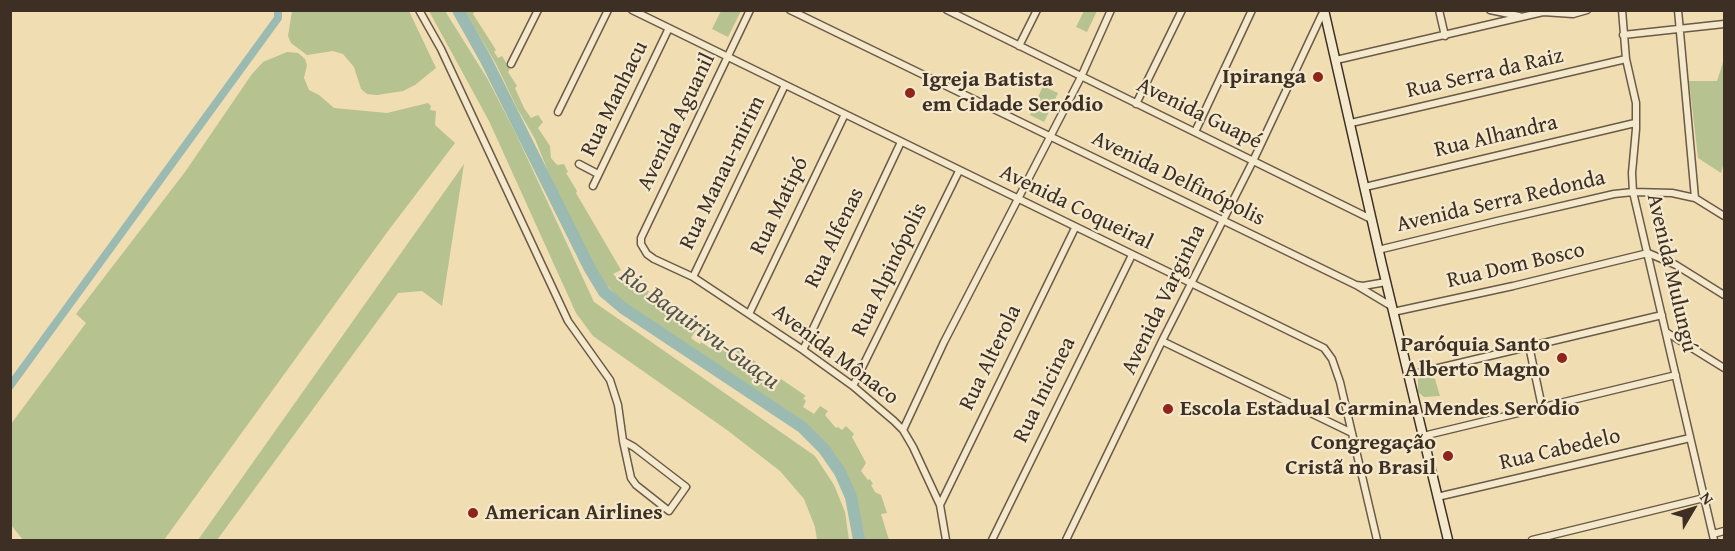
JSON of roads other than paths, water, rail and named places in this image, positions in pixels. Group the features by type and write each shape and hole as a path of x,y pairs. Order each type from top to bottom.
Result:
{"main road":[{"path":"1324,10 1378,250 1448,540"}],"street":[{"path":"419,10 441,48 568,321 610,380 618,405 623,441 631,478 636,485 669,511 686,487 623,441"},
{"path":"511,64 538,10"},
{"path":"558,112 608,10"},
{"name":"Avenida Coqueiral","path":"632,10 1324,348 1336,368 1377,540"},
{"name":"Avenida Aguanil","path":"643,249 641,238 750,10"},
{"name":"Avenida Delfinópolis","path":"790,10 1356,285 1392,309"},
{"name":"Avenida Guapé","path":"947,10 1371,219"},
{"path":"964,19 968,10"},
{"path":"1019,46 1037,10"},
{"path":"903,430 944,342 1081,77 1111,10"},
{"path":"1136,104 1182,10"},
{"path":"1195,132 1252,10"},
{"name":"Avenida Varginha","path":"1066,540 1253,160 1324,10"},
{"path":"1439,10 1445,36"},
{"path":"1490,10 1522,16"},
{"path":"1336,60 1522,16 1543,12 1573,14 1587,10"},
{"name":"Avenida Mulungú","path":"1622,10 1626,59 1636,103 1632,163 1633,192 1713,537"},
{"path":"1678,10 1695,198 1725,216"},
{"path":"1623,34 1725,24"},
{"name":"Rua Manhacu","path":"593,186 669,28"},
{"name":"Rua Serra da Raiz","path":"1351,123 1626,59"},
{"name":"Rua Manau-mirim","path":"693,277 785,85"},
{"name":"Rua Matipó","path":"748,314 845,114"},
{"name":"Rua Alhandra","path":"1365,187 1635,123"},
{"name":"Rua Alfenas","path":"803,350 901,142"},
{"path":"579,164 598,174"},
{"name":"Rua Alpinópolis","path":"853,386 959,171"},
{"name":"Avenida Serra Redonda","path":"1378,250 1614,194 1672,193 1695,198"},
{"name":"Rua Alterola","path":"940,505 1075,228"},
{"name":"Avenida Mônaco","path":"643,249 654,259 693,277 803,350 853,386 903,430 925,469 940,505 946,540"},
{"path":"1648,253 1676,265 1725,295"},
{"name":"Rua Dom Bosco","path":"1392,309 1513,286 1648,253"},
{"name":"Rua Inicinea","path":"993,540 1132,255"},
{"path":"1356,285 1386,282"},
{"path":"1409,375 1662,315"},
{"path":"1666,332 1725,368"},
{"path":"1162,341 1352,433"},
{"path":"1529,346 1542,407"},
{"path":"1424,436 1676,375"},
{"name":"Rua Cabedelo","path":"1437,497 1690,438"},
{"path":"1532,540 1704,498"},
{"path":"1713,537 1725,531"}],"waterway":[{"path":"10,386 278,18 278,10"},
{"name":"Rio Baquirivu-Guaçu","path":"458,10 486,60 590,269 604,292 623,308 802,427 824,449 840,472 851,497 859,540"}],"place":[{"name":"Ipiranga","path":"1318,77"},
{"name":"Igreja Batista em Cidade Seródio","path":"910,93"},
{"name":"Paróquia Santo Alberto Magno","path":"1562,358"},
{"name":"Escola Estadual Carmina Mendes Seródio","path":"1168,409"},
{"name":"Congregação Cristã no Brasil","path":"1448,456"},
{"name":"American Airlines","path":"473,513"}]}
